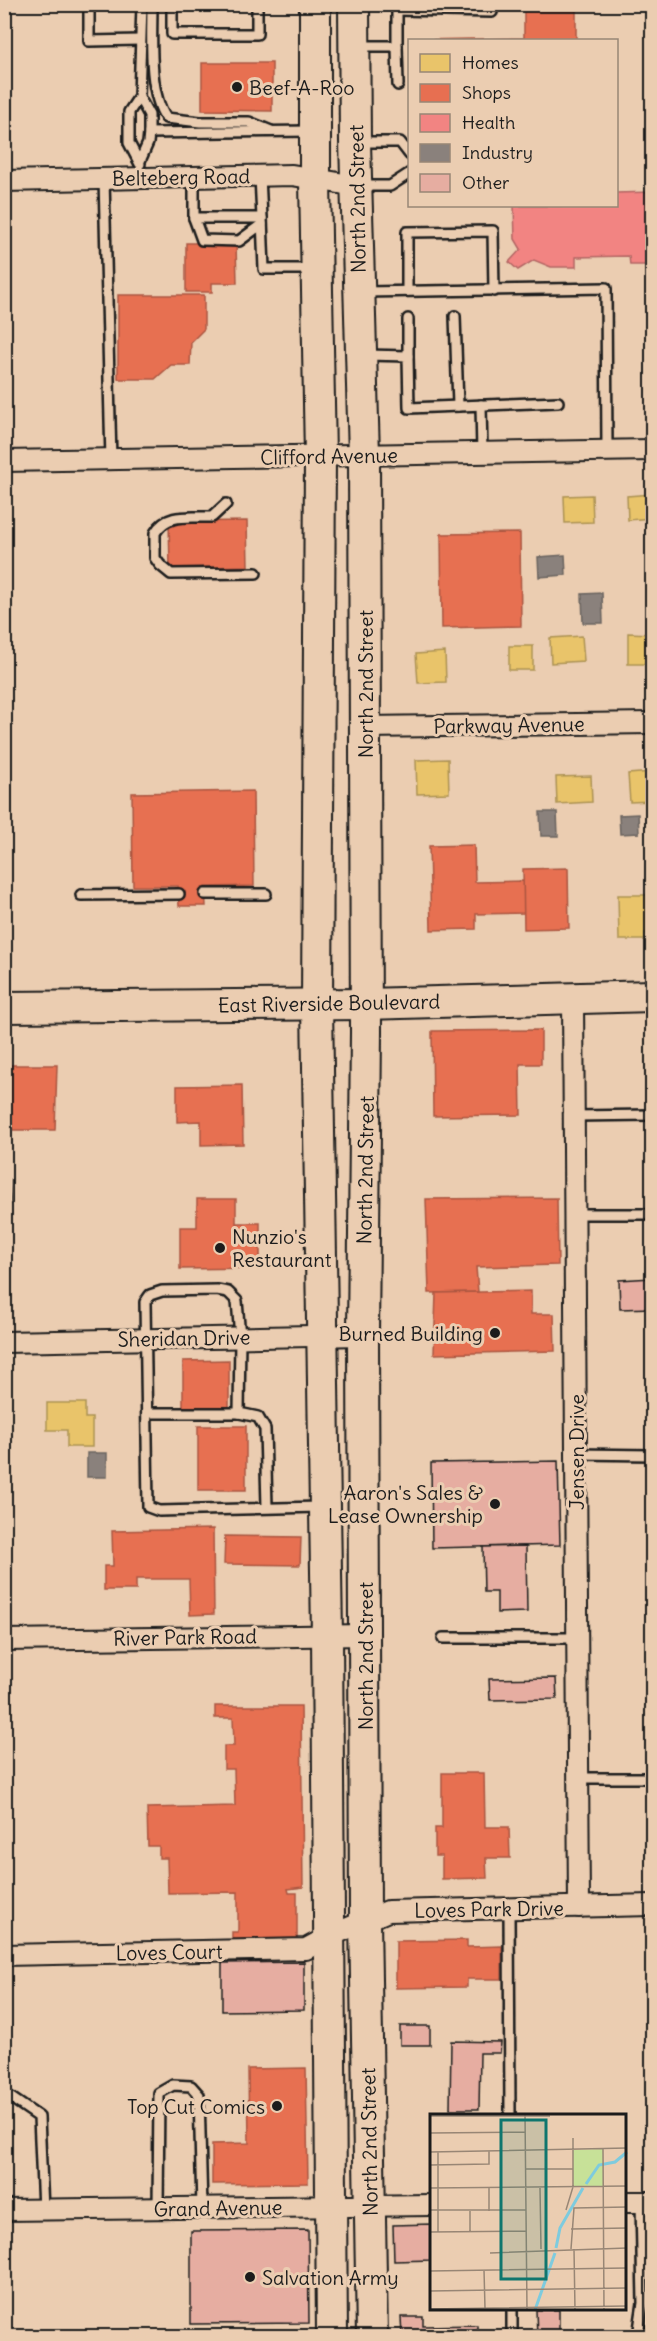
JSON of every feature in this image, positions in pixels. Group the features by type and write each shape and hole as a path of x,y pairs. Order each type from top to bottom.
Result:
{"main road":[{"name":"North 2nd Street","path":"315,4 315,180 320,457 317,1005 327,1635 332,2337"},
{"name":"North 2nd Street","path":"354,4 354,142 364,455 365,1920 372,2337"},
{"path":"319,642 364,642"},
{"name":"East Riverside Boulevard","path":"4,1007 317,1005 652,996"}],"street":[{"name":"Belteberg Road","path":"4,181 104,179 141,170 194,176 292,175 356,186"},
{"name":"Clifford Avenue","path":"4,461 652,450"},
{"name":"Parkway Avenue","path":"365,727 652,723"},
{"name":"Jensen Drive","path":"573,998 579,1907"},
{"name":"Sheridan Drive","path":"4,1342 363,1335"},
{"name":"River Park Road","path":"4,1640 366,1635"},
{"name":"Loves Park Drive","path":"330,1936 388,1911 652,1905"},
{"name":"Loves Court","path":"4,1955 306,1949 330,1936"},
{"name":"Grand Avenue","path":"4,2210 430,2205"}],"lane":[{"path":"89,4 89,41 140,40"},
{"path":"141,170 148,143 148,115 139,97 142,4"},
{"path":"152,4 155,88 159,108 166,118 200,123 249,122 272,131"},
{"path":"172,4 172,34 246,34 257,34 257,4"},
{"path":"398,85 397,7 492,12 492,4"},
{"path":"354,46 397,46"},
{"path":"139,97 129,112 129,143 141,170"},
{"path":"148,133 316,131"},
{"path":"354,142 400,142 408,152"},
{"path":"356,186 390,186 408,173"},
{"path":"194,176 194,218 202,240 239,241 262,221"},
{"path":"260,176 264,269 317,269"},
{"path":"104,179 111,460"},
{"path":"194,218 262,221"},
{"path":"407,291 407,232 493,231 494,291"},
{"path":"359,292 606,288 607,451"},
{"path":"456,316 458,406"},
{"path":"408,319 409,408 558,402"},
{"path":"361,355 408,356"},
{"path":"482,405 482,453"},
{"path":"226,504 212,517 171,518 164,521 154,533 155,558 159,565 171,574 256,573"},
{"path":"81,895 179,894"},
{"path":"205,894 266,894"},
{"path":"574,1116 652,1115"},
{"path":"574,1214 652,1214"},
{"path":"239,1413 240,1337 237,1301 228,1292 206,1290 162,1291 150,1295 145,1302 148,1507 159,1511 325,1507"},
{"path":"147,1413 239,1413 258,1417 265,1429 267,1507"},
{"path":"576,1454 652,1455"},
{"path":"443,1638 577,1638"},
{"path":"578,1778 652,1778"},
{"path":"509,1909 510,2114"},
{"path":"158,2209 159,2093 173,2085 190,2086 199,2095 202,2208"},
{"path":"4,2092 39,2117 43,2210"},
{"path":"638,2337 643,2304 640,2202"},
{"path":"512,2311 512,2337"}],"building: Homes":[{"path":"652,494 652,518 628,520 627,496"},
{"path":"592,495 593,522 565,523 564,496"},
{"path":"628,633 652,634 652,664 628,664"},
{"path":"582,636 584,661 551,663 550,638"},
{"path":"509,646 533,646 533,670 509,670"},
{"path":"445,652 446,682 418,683 416,654"},
{"path":"448,759 449,793 417,794 416,760"},
{"path":"652,772 652,801 630,802 628,774"},
{"path":"591,776 592,802 557,804 556,777"},
{"path":"618,895 652,895 652,933 645,933 645,940 619,940"},
{"path":"47,1403 85,1403 85,1418 92,1418 92,1447 67,1447 67,1430 47,1430"}],"building: Shops":[{"path":"524,4 576,4 576,39 470,39 524,38"},
{"name":"Beef-A-Roo","path":"202,63 272,63 272,111 202,110"},
{"path":"186,243 236,243 237,283 212,283 212,292 186,292"},
{"path":"118,295 204,295 204,329 191,342 190,365 171,365 155,379 118,379"},
{"path":"247,521 248,566 170,568 169,522"},
{"path":"520,533 521,626 442,628 441,534"},
{"path":"253,791 254,886 205,887 206,906 179,906 178,886 133,886 132,793"},
{"path":"474,845 475,882 524,881 524,913 476,914 476,929 431,930 429,846"},
{"path":"568,868 569,928 524,929 523,869"},
{"path":"541,1030 541,1064 520,1064 521,1115 433,1116 432,1031"},
{"path":"4,1065 57,1065 55,1130 4,1130"},
{"path":"242,1085 243,1144 201,1145 201,1121 177,1122 177,1086"},
{"path":"557,1198 558,1265 476,1267 478,1292 429,1293 426,1199"},
{"name":"Nunzio's Restaurant","path":"197,1199 236,1199 236,1223 260,1223 260,1268 180,1269 180,1227 197,1227"},
{"name":"Burned Building","path":"531,1291 531,1314 554,1314 555,1351 434,1354 436,1293"},
{"path":"229,1360 229,1411 183,1411 183,1361"},
{"path":"198,1426 246,1426 246,1490 198,1490"},
{"path":"213,1529 214,1614 190,1615 189,1579 136,1579 136,1590 104,1590 104,1566 113,1566 112,1531"},
{"path":"225,1536 301,1537 300,1565 224,1564"},
{"path":"215,1706 301,1706 303,1887 288,1889 289,1893 297,1893 297,1942 232,1943 232,1932 238,1932 238,1892 168,1893 167,1858 159,1858 159,1846 148,1846 147,1808 235,1806 234,1769 224,1769 224,1746 234,1746 233,1718 215,1718"},
{"path":"442,1773 484,1773 485,1827 509,1827 510,1858 486,1858 487,1878 442,1879 442,1856 435,1856 435,1828 442,1828"},
{"path":"467,1940 467,1947 502,1946 502,1979 467,1979 467,1987 396,1988 396,1941"},
{"name":"Top Cut Comics","path":"306,2068 308,2183 212,2184 212,2144 249,2143 248,2069"}],"building: Health":[{"path":"652,192 652,265 630,265 629,256 576,257 576,267 551,267 534,260 518,270 509,262 521,249 515,239 514,207 618,207 618,193"}],"building: Industry":[{"path":"565,555 566,575 539,577 538,557"},
{"path":"602,593 603,623 583,623 582,594"},
{"path":"540,812 557,812 558,836 541,836"},
{"path":"638,814 639,833 620,834 619,815"},
{"path":"87,1453 107,1453 107,1477 87,1477"}],"building: Other":[{"path":"4,1179 9,1179 10,1205 4,1205"},
{"path":"652,1278 652,1308 620,1309 619,1280"},
{"name":"Aaron's Sales & Lease Ownership","path":"558,1461 560,1545 432,1548 431,1463"},
{"path":"526,1546 527,1612 497,1613 497,1592 484,1592 483,1547"},
{"path":"556,1678 557,1699 490,1700 489,1679"},
{"path":"304,1962 304,2010 222,2011 222,1963"},
{"path":"400,2026 430,2026 430,2045 400,2045"},
{"path":"451,2041 501,2042 500,2053 480,2053 479,2109 450,2109"},
{"path":"430,2224 430,2260 394,2261 393,2225"},
{"name":"Salvation Army","path":"308,2230 309,2323 191,2324 191,2231"},
{"path":"536,2311 559,2311 559,2336 537,2336"},
{"path":"401,2317 423,2317 423,2326 477,2325 477,2336 402,2336"}],"place":[{"name":"Beef-A-Roo","path":"237,87"},
{"name":"Nunzio's Restaurant","path":"220,1248"},
{"name":"Burned Building","path":"495,1333"},
{"name":"Aaron's Sales & Lease Ownership","path":"495,1504"},
{"name":"Top Cut Comics","path":"277,2106"},
{"name":"Salvation Army","path":"250,2277"}]}
